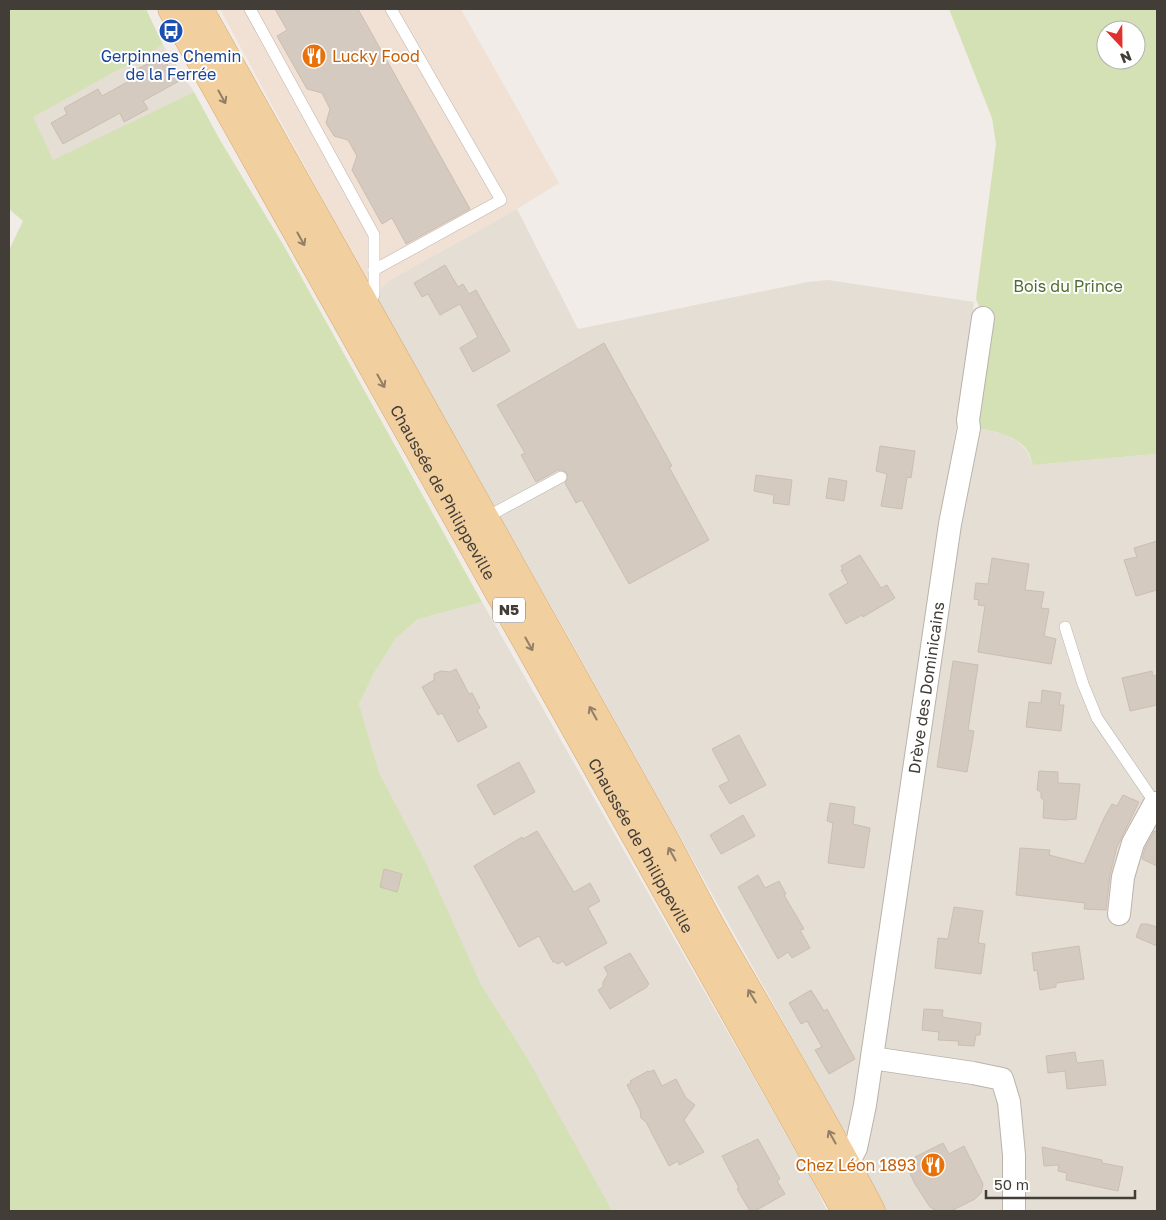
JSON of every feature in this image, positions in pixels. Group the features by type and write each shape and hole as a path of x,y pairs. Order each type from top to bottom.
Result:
{"main road":[{"name":"Chaussée de Philippeville","path":"172,9 846,1211"},
{"name":"Chaussée de Philippeville","path":"199,9 871,1211"}],"street":[{"name":"Drève des Dominicains","path":"847,1165 856,1148 865,1105 950,524 969,428 968,420 983,318"},
{"path":"1119,914 1123,877 1133,843 1156,805"},
{"path":"872,1058 1002,1080 1010,1111 1014,1155 1014,1209"}],"lane":[{"path":"250,9 374,235 374,294 369,312"},
{"path":"374,270 501,200 391,9"},
{"path":"485,518 561,477"},
{"path":"1065,627 1083,684 1097,718 1156,805"}],"shaded area":[{"path":"220,9 461,9 559,183 517,209 390,280 374,294"},
{"path":"163,45 194,92 53,161 32,117"},
{"path":"517,209 578,329 808,282 828,280 974,302 859,1114 846,1134 374,294 390,280"},
{"path":"977,428 1004,434 1018,442 1027,451 1033,465 1156,454 1157,456 1157,1211 871,1211 856,1148"},
{"path":"482,602 811,1178 827,1211 101,1211 379,774 359,704 374,673 396,638 418,619"}],"green space":[{"path":"9,9 146,9 163,45 33,117 53,160 194,92 220,140 284,246 482,602 418,619 396,638 374,673 359,704 379,773 426,863 481,985 527,1058 612,1211 9,1211 9,250 23,221 9,209"},
{"name":"Bois du Prince","path":"949,9 1157,9 1157,456 1155,454 1033,465 1027,450 1017,441 997,432 977,428 990,332 976,299 996,144 992,118"}],"building":[{"path":"275,9 358,9 470,209 406,244 392,218 382,224 352,170 357,156 348,140 334,136 326,123 330,109 322,93 307,89 277,36 287,30"},
{"path":"159,59 163,66 167,64 181,80 143,101 148,109 124,122 120,113 63,144 51,123 67,114 64,108 98,89 102,96 142,74 139,68"},
{"path":"445,265 458,287 463,284 469,294 476,290 510,351 473,372 460,348 478,337 460,304 440,315 428,294 422,297 414,283"},
{"path":"604,343 672,466 669,467 709,540 629,584 582,500 576,503 565,483 568,478 567,473 558,470 536,482 521,455 525,453 497,405"},
{"path":"880,446 915,451 911,478 907,477 902,509 881,506 887,474 876,471"},
{"path":"756,475 792,480 789,505 773,503 774,495 754,491"},
{"path":"829,478 847,481 844,501 826,498"},
{"path":"1157,541 1157,590 1136,596 1124,560 1137,557 1134,548"},
{"path":"860,555 881,588 887,585 895,598 863,617 862,615 846,624 829,594 848,583 841,570 843,569 841,566"},
{"path":"992,558 1029,564 1025,590 1044,592 1041,608 1049,609 1044,636 1056,639 1051,664 978,652 985,606 978,605 979,600 974,599 976,583 988,584"},
{"path":"953,661 978,665 968,730 974,731 967,772 937,767"},
{"path":"456,669 469,694 472,693 480,708 477,710 487,727 458,742 442,713 438,715 422,687 434,680 434,674 441,671 450,672"},
{"path":"1152,671 1153,676 1157,675 1157,705 1130,711 1122,678"},
{"path":"1042,690 1061,693 1059,705 1064,705 1061,731 1026,727 1029,702 1041,703"},
{"path":"739,735 766,785 730,804 719,786 729,781 712,749"},
{"path":"519,762 535,792 494,815 477,785"},
{"path":"1039,771 1058,772 1058,783 1080,784 1076,819 1043,818 1044,800 1041,798 1041,792 1037,790"},
{"path":"1123,795 1139,802 1117,847 1110,875 1106,910 1084,909 1085,903 1016,895 1020,848 1050,850 1049,855 1084,864 1104,818 1112,804 1117,806"},
{"path":"830,803 855,807 853,824 870,828 864,868 828,863 833,823 827,821"},
{"path":"743,815 755,836 721,854 710,835"},
{"path":"537,831 574,892 590,883 600,901 588,908 607,943 566,966 563,961 558,964 553,962 539,936 519,947 474,866 522,837 523,839"},
{"path":"1154,831 1157,832 1157,866 1142,859 1145,848"},
{"path":"384,869 402,874 397,892 380,887"},
{"path":"758,875 765,888 779,881 786,894 784,895 804,929 800,930 810,948 792,958 788,952 778,959 738,887"},
{"path":"954,907 983,911 978,943 985,944 981,974 935,968 938,938 948,939"},
{"path":"1141,924 1157,927 1157,946 1136,937"},
{"path":"1079,946 1084,979 1056,983 1056,987 1040,990 1037,970 1034,971 1032,953"},
{"path":"630,953 649,984 610,1009 598,990 603,987 603,982 608,974 604,967"},
{"path":"811,990 824,1011 827,1009 855,1059 829,1074 815,1050 822,1047 807,1021 801,1024 789,1003"},
{"path":"924,1009 943,1010 942,1017 981,1023 980,1035 976,1035 974,1046 958,1045 959,1041 938,1040 939,1032 922,1030"},
{"path":"1075,1052 1077,1063 1103,1060 1106,1085 1067,1089 1065,1071 1048,1073 1046,1056"},
{"path":"654,1070 662,1086 676,1079 686,1098 695,1105 684,1120 704,1152 679,1165 678,1161 669,1166 646,1122 641,1118 640,1110 627,1085 631,1083 630,1081 648,1071"},
{"path":"758,1139 780,1179 777,1181 785,1194 755,1211 750,1211 737,1189 739,1188 722,1156"},
{"path":"943,1143 949,1154 964,1146 983,1184 981,1193 975,1199 951,1211 937,1211 930,1207 915,1184 907,1167 916,1162 915,1157"},
{"path":"1042,1147 1102,1160 1102,1163 1123,1167 1118,1191 1066,1180 1067,1173 1058,1171 1059,1165 1044,1166"}],"place":[{"name":"Gerpinnes Chemin de la Ferrée","path":"171,31"},
{"name":"Lucky Food","path":"314,56"},
{"name":"Chez Léon 1893","path":"933,1165"}]}
